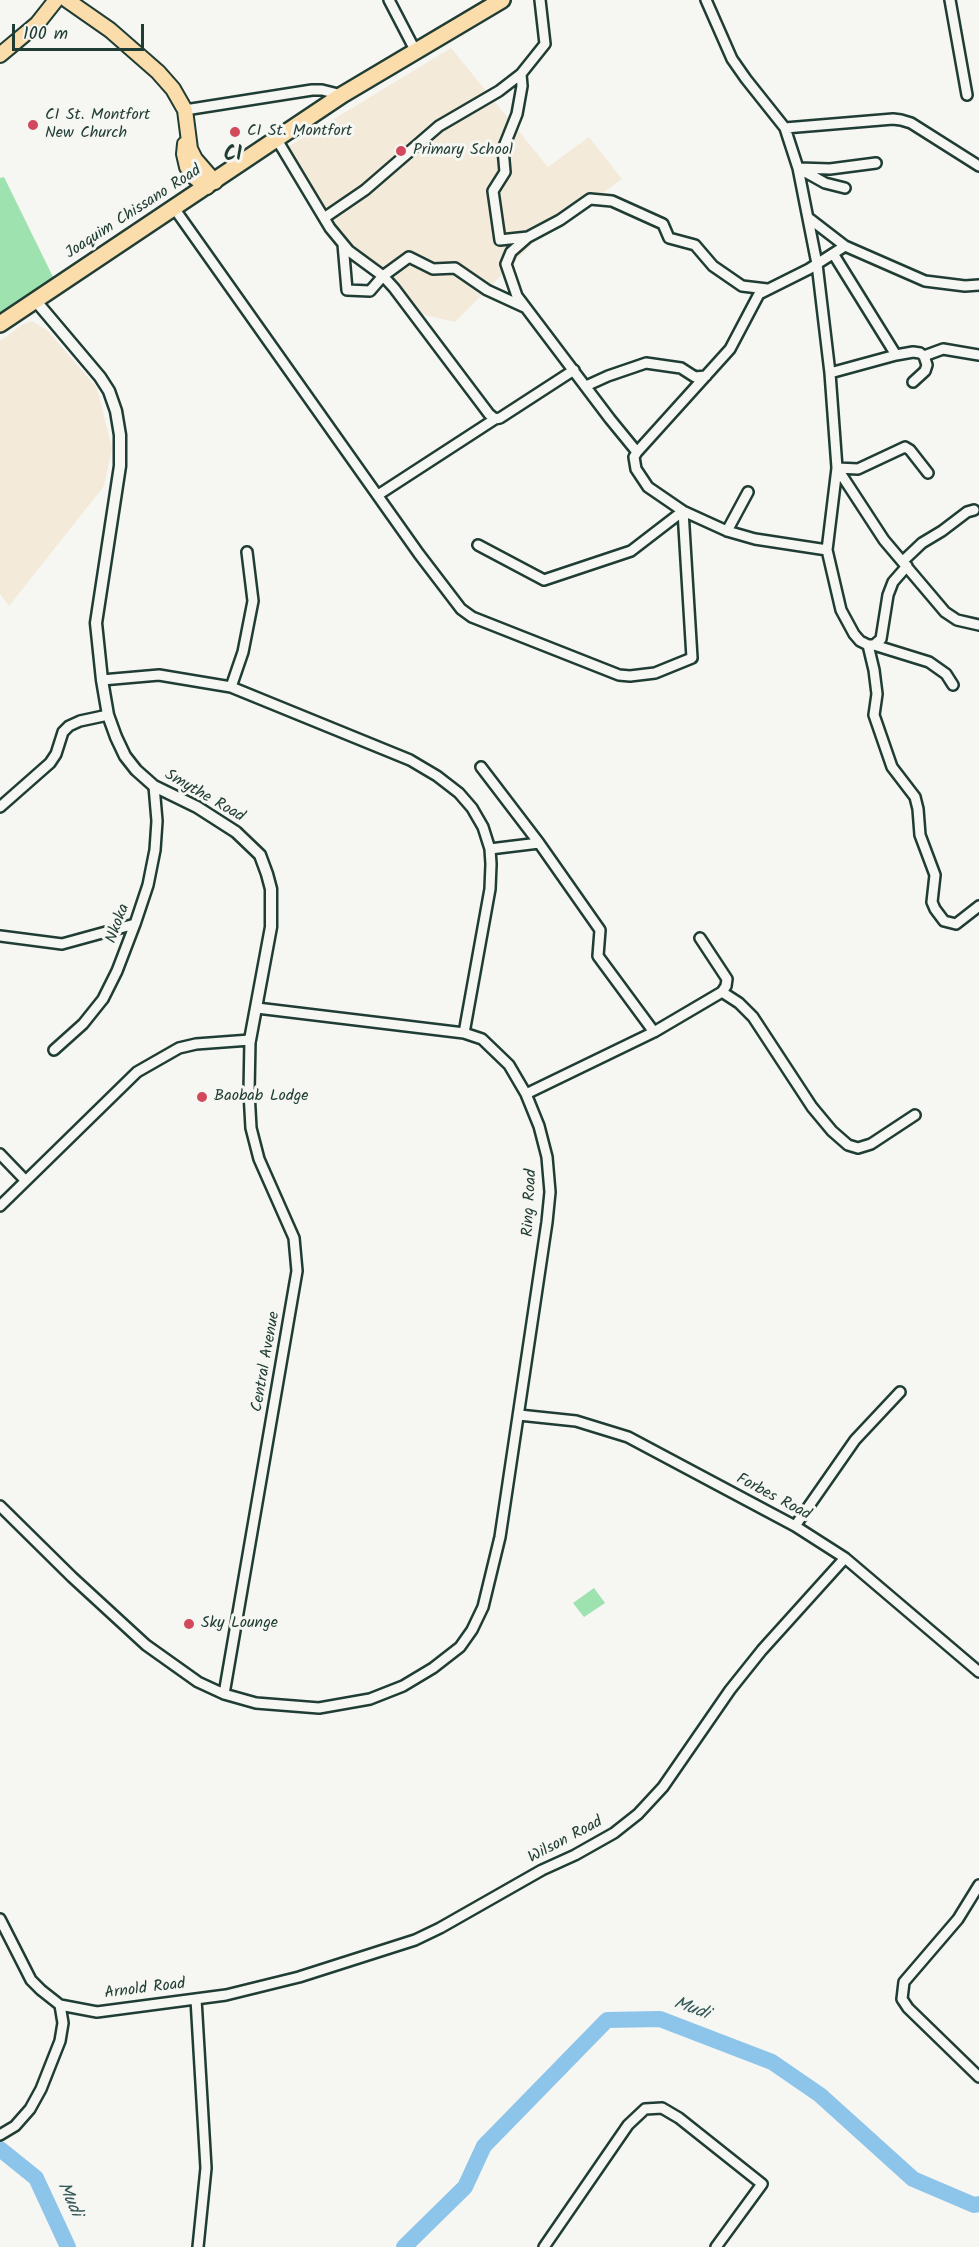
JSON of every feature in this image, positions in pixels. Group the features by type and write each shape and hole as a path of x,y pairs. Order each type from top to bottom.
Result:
{"highway":[{"name":"Joaquim Chissano Road","path":"0,324 342,95 502,0"}],"main road":[{"path":"0,55 37,24 56,0"},
{"path":"67,0 110,30 158,72 173,89 186,117 184,154 187,167 194,177 211,184"}],"street":[{"path":"389,0 415,50"},
{"path":"324,218 365,189 440,126 499,91 521,74 545,44 540,0"},
{"path":"706,0 732,59 785,128 798,168 810,219 830,373 837,468 827,550 841,610 854,634 871,645 929,662 946,674 953,685"},
{"path":"950,0 967,95"},
{"path":"521,74 522,86 517,114 503,149 505,172 493,191 500,240 528,237"},
{"path":"186,117 312,90 342,95"},
{"path":"785,128 901,120 911,123 979,166"},
{"path":"276,138 324,218 343,244 383,276 495,419"},
{"path":"798,168 830,169 876,163"},
{"path":"798,168 825,183 845,188"},
{"path":"636,452 517,296 506,264 511,252 528,237 560,220 590,199 612,201 663,224 669,238 695,245 713,266 742,286 767,289"},
{"path":"174,207 419,554 461,609 472,618 620,675 655,673 692,658 683,511"},
{"path":"810,219 845,246 925,281 966,286 979,285"},
{"path":"343,244 347,290 370,291 383,276 409,257 433,269 455,268 487,290 526,308"},
{"path":"827,550 755,539 727,531 683,511 648,487 636,469 634,457 734,342 759,294 834,255 845,246"},
{"path":"834,255 896,355"},
{"name":"Smythe Road","path":"35,300 100,377 109,391 116,411 120,435 120,466 96,623 108,715 125,756 136,770 154,786 222,821 250,845 264,864 271,890 271,927 250,1040"},
{"path":"924,356 943,349 979,355"},
{"path":"830,373 896,355 920,353 924,356 927,365 925,371 913,382"},
{"path":"586,386 646,363 681,368 695,377 706,376"},
{"path":"378,495 574,370"},
{"path":"837,468 858,470 905,447 928,473"},
{"path":"837,468 885,540 945,612 957,620 979,626"},
{"path":"727,531 748,492"},
{"path":"871,645 882,639 888,595 905,563 922,543 967,512 974,510"},
{"path":"478,545 544,580 631,551 683,511"},
{"path":"231,687 243,652 253,602 247,552"},
{"path":"871,645 877,694 874,716 892,767 915,797 920,835 935,875 932,902 944,921 956,924 979,906"},
{"path":"102,680 159,675 231,687 410,760 459,793 472,808 483,827 490,849 490,889 464,1033"},
{"path":"0,807 50,763 56,754 63,732 69,726 80,721 108,715"},
{"path":"481,767 539,843 600,930 598,956 654,1032"},
{"name":"Nkoka","path":"54,1050 83,1024 103,999 117,971 135,924 148,885 155,850 157,822 154,786"},
{"path":"490,849 539,843"},
{"path":"0,936 62,944 135,924"},
{"path":"526,1094 654,1032 722,992 727,979 700,938"},
{"path":"722,992 739,1003 753,1017 812,1107 832,1131 848,1144 858,1148 871,1144 915,1115"},
{"name":"Ring Road","path":"0,1506 146,1645 198,1682 224,1694 256,1703 319,1708 369,1700 403,1686 451,1654 460,1647 472,1630 483,1607 500,1537 547,1222 550,1192 548,1157 539,1126 526,1094 509,1065 482,1039 464,1033 257,1008"},
{"path":"0,1206 128,1080 163,1056 179,1048 196,1044 250,1040"},
{"name":"Central Avenue","path":"224,1694 297,1271 294,1238 259,1159 251,1128 250,1040"},
{"path":"0,1154 25,1180"},
{"path":"795,1526 855,1440 900,1392"},
{"name":"Forbes Road","path":"519,1415 576,1421 628,1437 795,1526 845,1558 979,1672"},
{"name":"Wilson Road","path":"196,1999 226,1995 299,1977 415,1940 614,1833 638,1814 663,1787 730,1690 762,1650 845,1558"},
{"path":"979,1885 958,1918 904,1982 902,1999 908,2008 979,2077"},
{"path":"0,1919 31,1980 60,2005 63,2023 60,2041 41,2089 30,2109 15,2126 0,2135"},
{"path":"196,1999 206,2168 198,2247"},
{"name":"Arnold Road","path":"60,2005 97,2012 196,1999"},
{"path":"544,2247 628,2125 645,2109 662,2108 679,2118 762,2184 716,2247"}],"shaded area":[{"path":"451,48 548,167 589,137 622,179 533,243 455,322 421,314 333,235 278,153"},
{"path":"32,321 48,331 97,388 112,448 104,486 9,606 0,594 0,341 22,325"}],"green space":[{"path":"4,177 55,281 0,318 0,178"},
{"path":"594,1588 605,1603 584,1617 573,1603"}],"waterway":[{"name":"Mudi","path":"404,2247 465,2187 484,2146 607,2020 660,2019 772,2062 820,2095 913,2179 974,2205 979,2204"},
{"name":"Mudi","path":"0,2149 36,2178 68,2247"}],"place":[{"name":"CI St. Montfort New Church","path":"33,125"},
{"name":"CI St. Montfort","path":"235,132"},
{"name":"Primary School","path":"401,151"},
{"name":"Baobab Lodge","path":"202,1097"},
{"name":"Sky Lounge","path":"189,1624"}],"district":[{"name":"CI","path":"233,157"}]}
